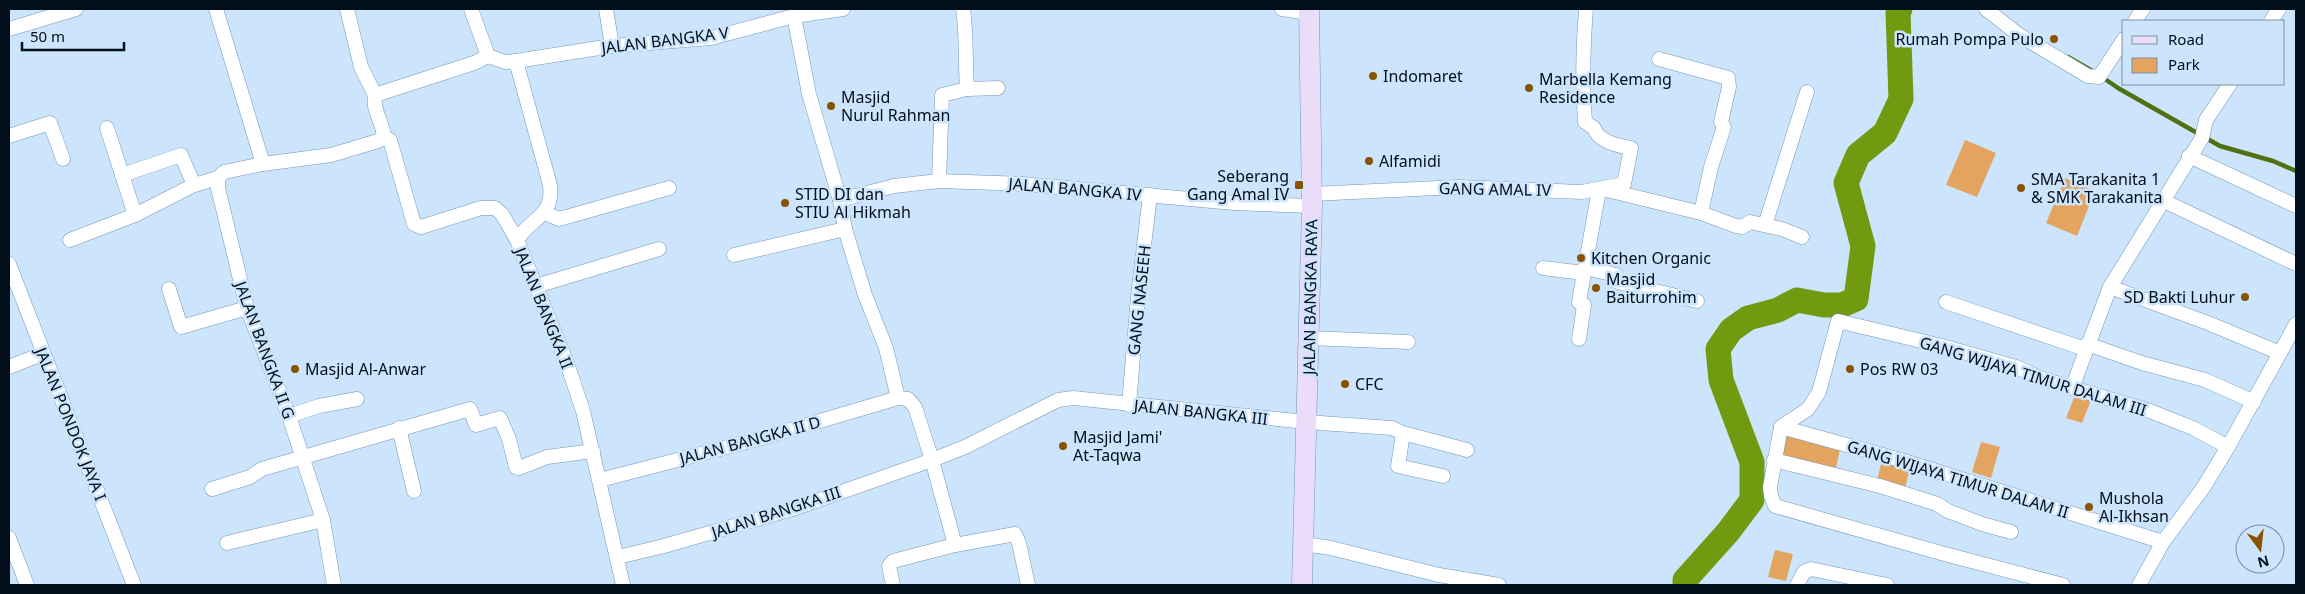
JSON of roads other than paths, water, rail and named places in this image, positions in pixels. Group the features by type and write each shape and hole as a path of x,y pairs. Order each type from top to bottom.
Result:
{"street":[{"path":"9,29 76,9"},
{"path":"216,9 263,164"},
{"path":"347,9 361,67 375,95 373,102 384,137 390,140 414,224 421,227 481,208 495,208 502,214 518,240"},
{"path":"471,9 488,56"},
{"path":"606,9 612,46"},
{"name":"JALAN BANGKA V","path":"516,61 612,46 711,38 794,16 843,9"},
{"path":"962,9 967,33 965,49 967,89"},
{"path":"1282,9 1309,11"},
{"path":"1586,9 1582,74 1585,95 1585,122 1594,128 1596,134 1602,138 1630,148 1624,184 1599,190"},
{"path":"1986,9 2035,45 2088,76 2099,77 2122,42"},
{"path":"2136,20 2143,9"},
{"path":"2272,20 2279,9"},
{"name":"JALAN BANGKA RAYA","path":"1302,585 1310,338 1312,200 1309,11"},
{"path":"794,16 810,94 840,200 845,230 865,295 886,348 898,398 908,399 915,407 932,460 955,545"},
{"path":"375,95 474,63 488,56 505,62 516,61 550,185 551,195 545,213 558,219 669,188"},
{"path":"1659,59 1728,78 1729,87 1720,122 1724,127 1710,167 1701,213"},
{"path":"2072,388 2110,287 2189,156 2202,138 2206,120 2229,85"},
{"path":"939,181 942,94 967,89 998,88"},
{"path":"1765,225 1807,92"},
{"path":"9,136 50,123 64,159"},
{"path":"107,128 135,215"},
{"path":"70,240 135,215 194,185 218,178 224,172 263,164 331,155 378,141 384,137"},
{"path":"122,175 181,155 194,185"},
{"path":"2189,156 2296,206"},
{"name":"JALAN BANGKA II G","path":"218,178 218,188 246,308 304,457 323,520 334,585"},
{"name":"JALAN BANGKA IV","path":"840,200 894,186 939,181 1023,184 1234,203 1312,200"},
{"name":"GANG AMAL IV","path":"1312,200 1459,187 1582,192 1599,190"},
{"path":"1599,190 1623,193 1701,213 1742,227 1750,222 1782,229 1802,237"},
{"path":"1579,339 1584,305 1579,302 1599,190"},
{"name":"GANG NASEEH","path":"1129,405 1138,296 1150,195"},
{"path":"2162,200 2296,264"},
{"name":"JALAN BANGKA II","path":"545,213 521,234 518,240 567,363 593,451 623,585"},
{"path":"734,255 845,230"},
{"path":"536,286 659,250"},
{"name":"JALAN PONDOK JAYA I","path":"9,264 42,354 134,585"},
{"path":"1543,268 1616,275 1618,282 1697,301"},
{"path":"2110,287 2208,323 2280,353"},
{"path":"169,289 181,327 246,308"},
{"path":"1946,302 2086,347 2205,380 2254,402"},
{"name":"GANG WIJAYA TIMUR DALAM III","path":"1781,427 1808,409 1819,392 1838,321 1942,346 2016,367 2072,388 2150,411 2193,428 2228,447"},
{"path":"2138,585 2163,542 2203,488 2228,447 2296,324"},
{"path":"1310,338 1408,342"},
{"path":"9,367 42,354"},
{"name":"JALAN BANGKA II D","path":"600,480 762,438 898,398"},
{"name":"JALAN BANGKA III","path":"618,557 664,546 796,508 932,460 981,439 1058,400 1073,398 1306,422 1392,428 1467,450"},
{"path":"289,416 319,406 357,399"},
{"path":"212,489 250,477 262,469 470,409 476,425 500,418 509,439 516,466 520,468 547,457 593,451"},
{"path":"1781,427 1770,487 1775,506 2063,585"},
{"name":"GANG WIJAYA TIMUR DALAM II","path":"1781,427 1901,460 2163,542"},
{"path":"399,428 414,491"},
{"path":"1404,433 1398,466 1443,476"},
{"path":"1774,460 1880,486 1937,504 1948,511 1982,524 2011,532"},
{"path":"227,543 323,520"},
{"path":"893,585 888,566 893,561 955,545 1015,534 1019,543 1028,585"},
{"path":"9,538 27,585"},
{"path":"1304,544 1331,548 1439,575 1499,585"},
{"path":"1797,585 1804,572 1810,569 1887,585"}],"waterway":[{"path":"1685,585 1685,580 1728,532 1752,500 1752,462 1721,380 1718,349 1731,330 1748,318 1778,310 1797,300 1824,305 1842,305 1856,299 1863,246 1846,183 1858,155 1885,133 1901,99 1898,12 1900,9"},
{"path":"2068,57 2096,73"},
{"path":"2102,77 2220,146 2273,161 2296,171"}],"place":[{"name":"Rumah Pompa Pulo","path":"2054,39"},
{"name":"Indomaret","path":"1373,76"},
{"name":"Marbella Kemang Residence","path":"1529,88"},
{"name":"Masjid Nurul Rahman","path":"831,106"},
{"name":"Alfamidi","path":"1369,161"},
{"name":"Seberang Gang Amal IV","path":"1299,185"},
{"name":"SMA Tarakanita 1 & SMK Tarakanita","path":"2021,188"},
{"name":"STID DI dan STIU Al Hikmah","path":"785,203"},
{"name":"Kitchen Organic","path":"1581,258"},
{"name":"Masjid Baiturrohim","path":"1596,288"},
{"name":"SD Bakti Luhur","path":"2245,297"},
{"name":"Masjid Al-Anwar","path":"295,369"},
{"name":"Pos RW 03","path":"1850,369"},
{"name":"CFC","path":"1345,384"},
{"name":"Masjid Jami' At-Taqwa","path":"1063,446"},
{"name":"Mushola Al-Ikhsan","path":"2089,507"}]}
